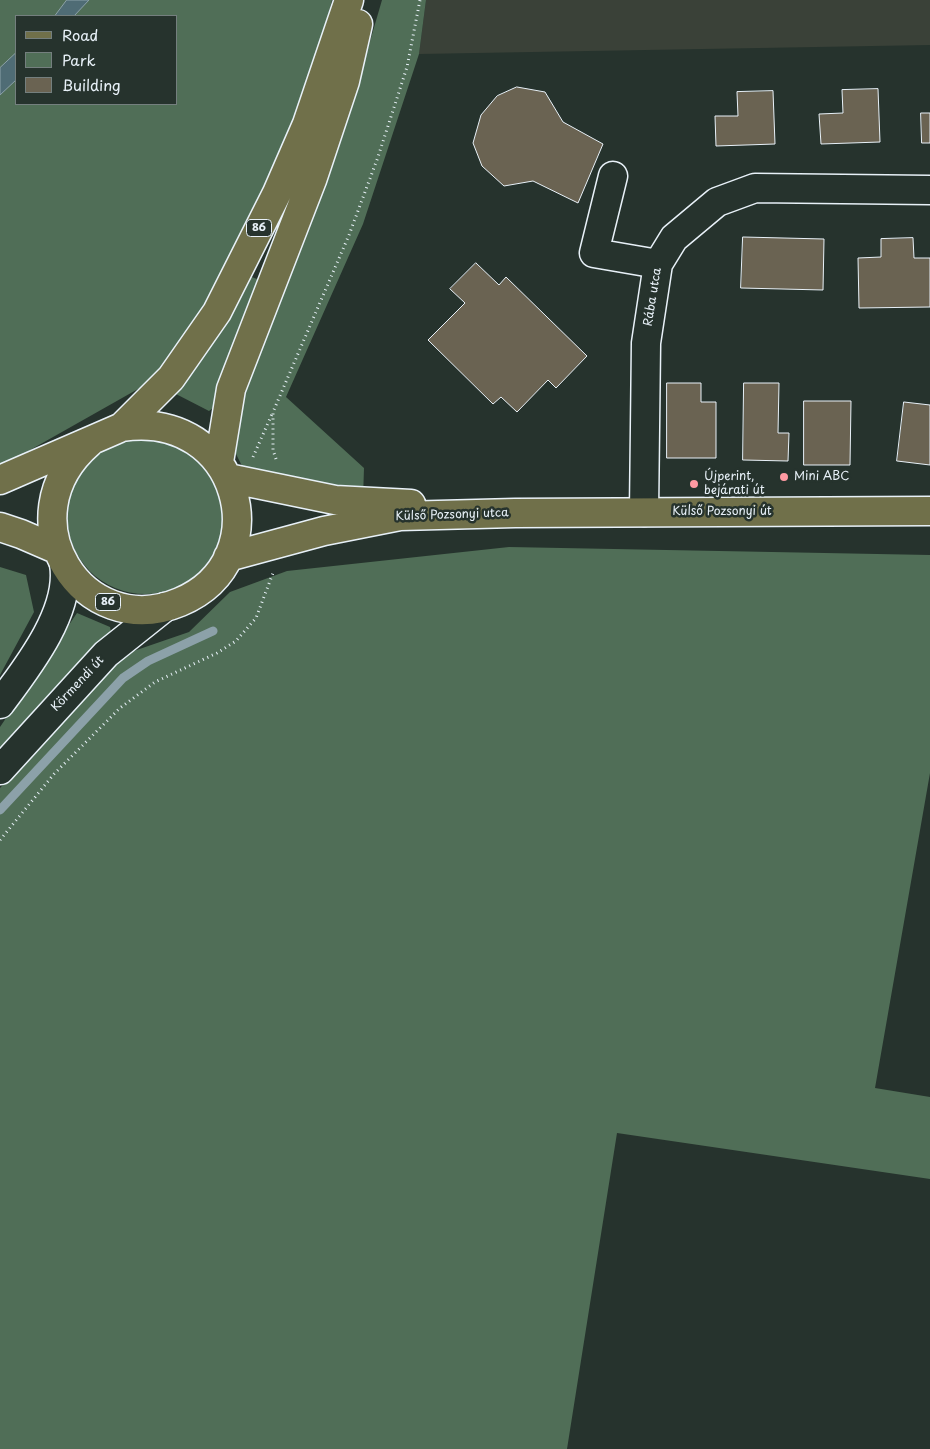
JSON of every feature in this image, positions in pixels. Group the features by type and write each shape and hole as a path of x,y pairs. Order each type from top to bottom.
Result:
{"main road":[{"name":"86","path":"122,428 171,378 217,312 276,193 307,124 349,0"},
{"name":"86","path":"224,470 231,389 320,156 345,81 362,0"},
{"name":"86","path":"0,480 122,428 140,425 158,426 176,430 192,438 224,470 234,493 237,526 228,557 208,584 195,594 165,607 148,610 115,605 86,589 61,557 53,534 53,500 66,468 89,443"},
{"name":"Külső Pozsonyi utca","path":"224,470 283,489 335,500 418,504 515,513"},
{"name":"Külső Pozsonyi út","path":"515,513 930,511"},
{"name":"Külső Pozsonyi utca","path":"228,557 282,541 400,516 515,513"},
{"name":"86","path":"0,527 21,534 61,557"}],"street":[{"path":"613,176 594,253 658,264"},
{"name":"Rába utca","path":"644,512 646,343 658,264 674,238 717,202 756,188 930,190"},
{"path":"0,704 27,666 62,601 66,577 61,557"},
{"name":"Körmendi út","path":"0,770 106,654 165,607"}],"path":[{"path":"250,463 349,235 378,157 407,67 420,0"},
{"path":"273,412 273,450 283,489"},
{"path":"0,840 54,774 120,708 155,682 228,648 247,630 256,618 268,591 282,541"}],"shaded area":[{"path":"426,0 930,0 930,45 419,54"}],"green space":[{"path":"0,0 332,0 317,60 256,214 199,321 161,376 0,467"},
{"path":"382,0 426,0 419,54 363,224 286,397 364,468 363,499 243,468 231,444 232,421 364,62"},
{"path":"249,276 257,279 258,285 226,361 213,408 209,411 174,393"},
{"path":"137,438 153,438 168,441 182,447 200,461 214,479 220,493 223,516 220,539 214,553 200,571 182,585 168,591 153,594 137,594 122,591 108,585 90,571 80,559 70,539 67,524 67,508 70,493 76,479 90,461 102,451 122,441"},
{"path":"509,547 930,555 930,773 875,1088 930,1097 930,1179 617,1133 567,1449 0,1449 0,788 125,654 189,632 230,592 287,571"},
{"path":"0,567 26,575 34,612 0,675"},
{"path":"77,613 110,627 111,632 90,652 0,754 0,727"}],"water":[{"path":"67,0 89,0 75,15 56,15"},
{"path":"15,54 15,81 0,95 0,68"}],"building":[{"path":"517,87 545,92 563,122 603,144 578,203 533,181 504,186 482,166 473,143 481,115 497,96"},
{"path":"878,89 880,142 821,144 819,114 843,113 842,90"},
{"path":"773,91 775,144 716,146 715,116 738,116 737,92"},
{"path":"921,113 930,113 930,143 922,143"},
{"path":"743,237 824,239 823,290 741,288"},
{"path":"913,238 914,258 930,258 930,307 859,308 858,258 881,257 881,239"},
{"path":"476,263 499,285 506,277 587,356 556,388 548,380 517,412 501,397 493,404 428,340 465,303 450,289"},
{"path":"667,383 701,383 701,402 716,402 716,458 667,458"},
{"path":"744,383 779,383 778,433 789,433 788,461 743,460"},
{"path":"804,401 851,401 850,465 804,465"},
{"path":"904,402 930,405 930,465 897,461"}],"waterway":[{"path":"0,810 123,678 148,661 213,631"}],"place":[{"name":"Mini ABC","path":"784,477"},
{"name":"Újperint, bejárati út","path":"694,484"}]}
